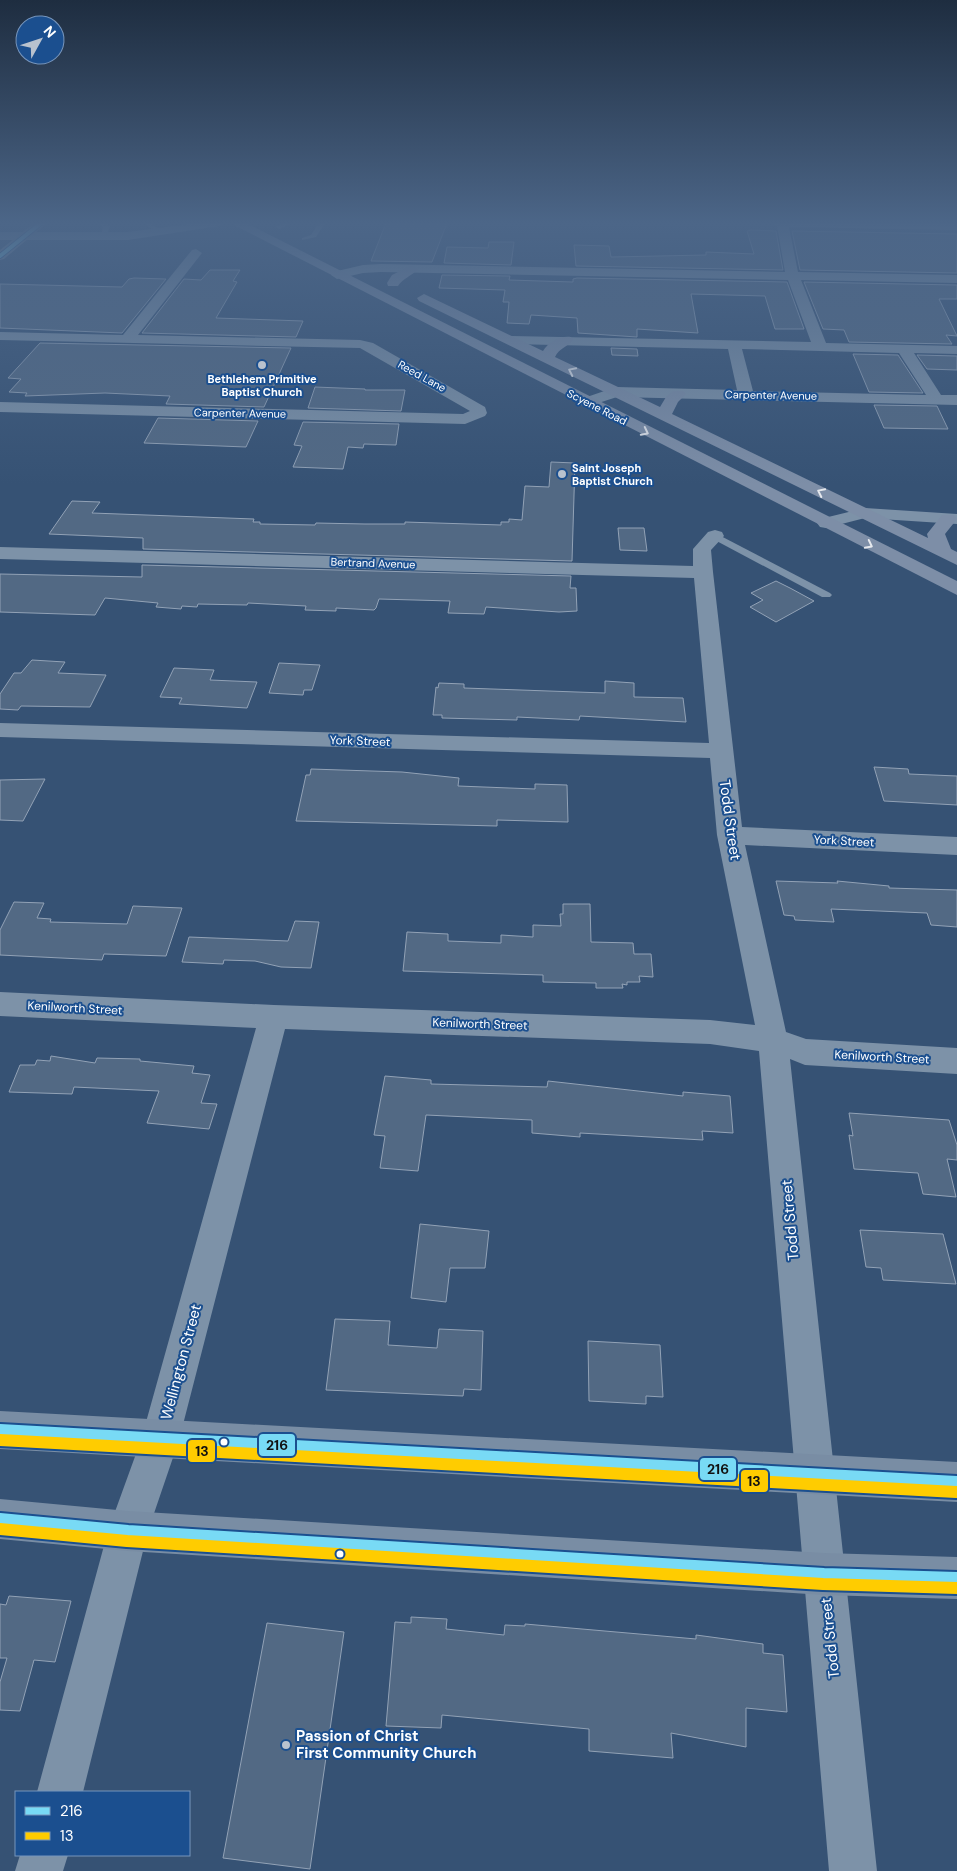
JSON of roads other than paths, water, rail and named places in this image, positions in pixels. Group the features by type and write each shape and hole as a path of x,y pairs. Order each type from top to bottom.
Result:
{"main road":[{"name":"Scyene Road","path":"408,310 957,589"},
{"name":"Scyene Road","path":"449,310 950,555"},
{"path":"547,358 551,350 566,340"},
{"path":"664,416 671,400 678,394"},
{"path":"950,555 936,534 952,519"},
{"path":"0,1430 957,1482"},
{"path":"0,1519 128,1531 824,1574 957,1578"}],"street":[{"path":"127,339 150,310"},
{"path":"807,310 820,346"},
{"name":"Reed Lane","path":"0,336 360,344 368,346 474,406 479,410 479,413"},
{"path":"511,340 957,350"},
{"path":"734,344 746,395"},
{"path":"903,348 936,399"},
{"name":"Carpenter Avenue","path":"586,402 616,392 957,400"},
{"name":"Carpenter Avenue","path":"0,407 465,419 479,413"},
{"path":"826,523 865,513 952,519"},
{"path":"704,572 702,549 715,536"},
{"name":"Bertrand Avenue","path":"0,553 704,572"},
{"name":"Todd Street","path":"704,572 730,835 772,1040 853,1871"},
{"name":"York Street","path":"0,730 721,751"},
{"name":"York Street","path":"730,835 957,846"},
{"name":"Kenilworth Street","path":"0,1004 274,1017 710,1032 772,1040 805,1052 957,1061"},
{"name":"Wellington Street","path":"60,1791 128,1531 160,1440 274,1017"},
{"path":"39,1871 44,1856"}],"lane":[{"path":"715,536 826,595"}],"place":[{"name":"Bethlehem Primitive Baptist Church","path":"262,365"},
{"name":"Saint Joseph Baptist Church","path":"562,474"},
{"name":"Passion of Christ First Community Church","path":"286,1745"}]}
